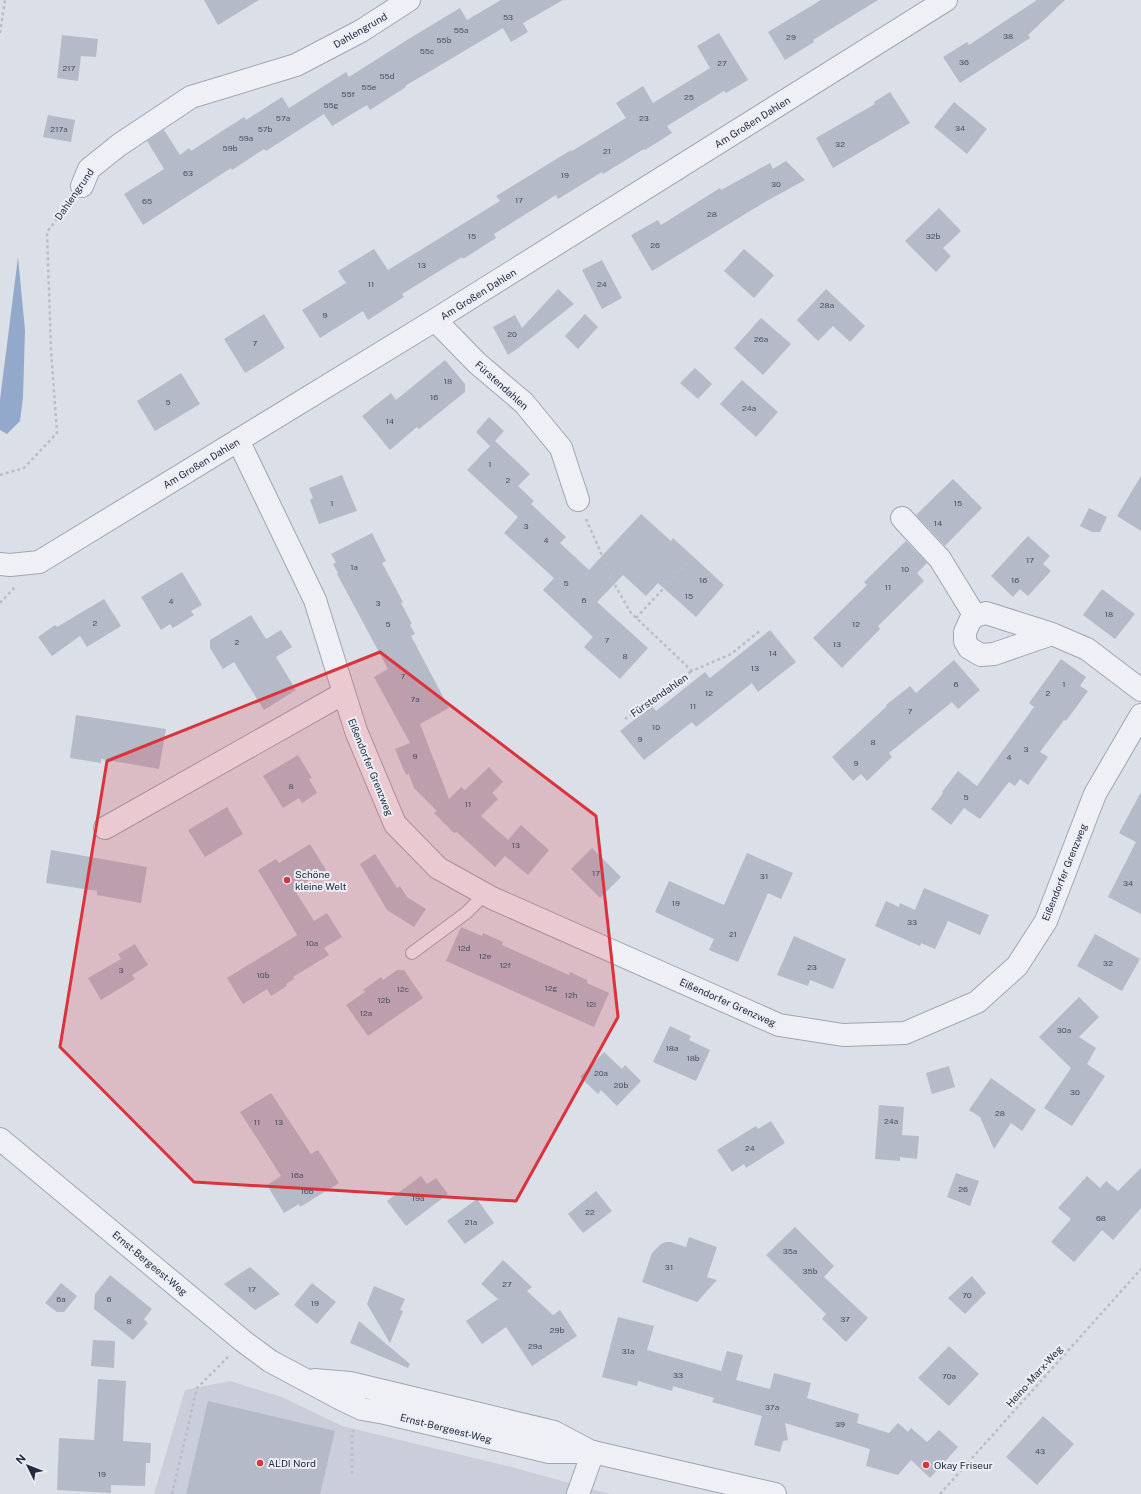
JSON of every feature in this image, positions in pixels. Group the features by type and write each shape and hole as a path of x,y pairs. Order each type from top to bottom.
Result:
{"street":[{"name":"Dahlengrund","path":"82,186 89,169 119,145 191,97 296,65 361,31 409,0"},
{"name":"Am Großen Dahlen","path":"0,564 10,565 39,562 435,320 946,0"},
{"name":"Fürstendahlen","path":"435,320 477,363 524,403 561,448 578,500"},
{"name":"Eißendorfer Grenzweg","path":"238,440 315,600 356,731 395,824 438,868 486,894 779,1025 843,1035 905,1033 977,1002 1017,966 1046,921 1095,794 1141,715"},
{"path":"902,518 940,559 975,616"},
{"path":"1052,634 994,654 981,654 969,648 965,641 965,632 970,621 975,616 986,613 1052,634 1087,649 1141,690"},
{"path":"105,828 344,693"},
{"name":"Ernst-Bergeest-Weg","path":"0,1139 243,1341 270,1361 362,1409 385,1413 549,1452 593,1452 775,1494"},
{"name":"Ernst-Bergeest-Weg","path":"305,1379 350,1383 554,1432 593,1452"},
{"path":"578,1494 593,1452"}],"lane":[{"path":"412,953 466,913 486,894"}],"path":[{"path":"0,33 5,0"},
{"name":"Dahlengrund","path":"0,475 24,468 57,433 51,350 47,232 82,186"},
{"name":"Fürstendahlen","path":"578,500 616,588 631,613 692,671"},
{"path":"636,618 691,559"},
{"name":"Fürstendahlen","path":"625,718 692,671 732,654 762,630"},
{"name":"Heino-Marx-Weg","path":"940,1494 1141,1269"},
{"path":"172,1494 197,1388 243,1341"},
{"path":"352,1474 352,1433 362,1409"}],"highlighted area":[{"path":"380,652 596,816 618,1017 516,1201 194,1182 60,1047 107,761"}],"shaded area":[{"path":"230,1381 282,1397 342,1426 511,1467 610,1494 154,1494 185,1390"}],"water":[{"path":"18,257 25,330 23,397 20,421 7,434 0,430 0,400"}],"building":[{"path":"204,0 259,0 218,25"},
{"path":"501,0 563,0 523,23 528,32 511,42 503,28 405,86 406,87 370,110 367,105 332,126 324,114 266,151 264,149 232,170 231,168 143,225 124,194 164,169 147,141 164,130 180,155 189,148 191,151 244,117 246,120 282,97 289,108 346,72 349,77 460,8 467,20"},
{"path":"821,0 878,0 813,40 814,42 785,60 768,32"},
{"path":"1037,0 1065,0 1028,35 1030,38 960,83 943,57 967,42 969,45"},
{"path":"719,33 748,80 726,93 724,91 667,126 672,133 645,150 644,149 603,174 602,172 558,199 556,195 494,234 496,238 402,294 404,297 368,320 363,311 320,338 302,310 346,283 338,271 374,249 388,270 500,201 496,196 626,118 616,103 643,86 653,103 710,68 697,46"},
{"path":"62,35 98,39 96,57 81,56 78,81 57,78"},
{"path":"890,92 910,123 833,168 816,138 875,104 874,102"},
{"path":"954,102 987,129 967,154 934,127"},
{"path":"48,115 75,120 71,142 43,137"},
{"path":"786,161 805,180 765,202 652,271 631,235 658,220 661,225 720,188 721,190 770,163 773,169"},
{"path":"939,208 961,231 943,248 951,256 936,272 905,241"},
{"path":"744,249 774,275 754,298 724,271"},
{"path":"602,260 622,298 602,309 582,270"},
{"path":"558,289 574,304 508,355 493,327 515,315 522,328"},
{"path":"826,289 865,326 850,342 833,326 818,341 797,320"},
{"path":"264,314 285,348 245,373 224,339"},
{"path":"585,314 598,327 578,349 565,336"},
{"path":"761,318 791,344 763,375 734,348"},
{"path":"445,360 465,384 465,392 419,429 417,427 390,450 362,416 391,393 396,400"},
{"path":"695,368 712,384 698,399 680,383"},
{"path":"181,373 200,404 155,431 137,401"},
{"path":"742,380 778,412 756,437 720,404"},
{"path":"489,417 504,431 495,441 530,474 518,486 534,501 531,504 566,537 560,543 589,570 641,514 671,541 673,538 724,585 696,617 658,583 646,596 623,575 597,602 648,648 620,679 584,647 593,637 543,590 554,578 504,533 518,517 467,470 490,446 476,432"},
{"path":"342,475 357,511 319,524 310,500 313,498 309,488"},
{"path":"1141,476 1141,531 1117,516"},
{"path":"953,479 982,508 945,546 916,515"},
{"path":"1089,508 1107,517 1100,532 1092,532 1080,526"},
{"path":"372,533 386,561 382,563 403,602 401,603 412,624 410,625 415,634 411,636 449,708 420,724 449,799 461,787 465,790 489,767 503,782 492,793 498,799 481,816 508,840 521,825 549,850 528,875 505,856 495,867 457,832 454,833 434,813 437,811 414,788 409,774 406,775 395,749 410,743 374,677 388,669 337,574 338,573 333,564 336,562 331,554"},
{"path":"1028,536 1050,556 1043,564 1051,571 1028,596 1020,589 1013,597 991,576"},
{"path":"906,541 927,563 917,573 924,581 878,626 880,629 842,668 813,638 867,585 864,582"},
{"path":"182,572 202,605 191,611 194,615 173,628 170,624 161,630 141,597"},
{"path":"1102,589 1135,614 1115,639 1083,615"},
{"path":"104,599 121,626 87,647 80,636 52,656 38,637 55,625 57,627"},
{"path":"251,615 266,639 281,630 292,647 276,657 296,690 264,710 234,662 223,669 210,648 210,640"},
{"path":"770,630 796,662 758,692 752,683 696,727 692,722 644,760 620,731 652,706 656,711 705,672 710,678"},
{"path":"1061,659 1086,677 1080,686 1088,691 1066,721 1064,720 1040,752 1048,757 1028,785 1020,779 1015,786 1009,782 980,819 964,808 951,825 931,809 943,793 942,792 958,771 977,786 1034,707 1029,703"},
{"path":"954,660 980,690 958,709 952,702 889,753 892,757 867,781 861,774 853,781 832,757 887,706 886,705 910,686 916,693"},
{"path":"76,715 166,729 159,769 101,759 101,763 70,758"},
{"path":"298,755 312,778 309,779 317,793 302,803 299,798 283,808 263,776"},
{"path":"1141,792 1141,914 1108,897 1136,842 1119,833"},
{"path":"227,807 243,834 205,857 188,830"},
{"path":"310,844 326,870 294,889 314,921 327,913 342,937 324,948 329,955 293,977 294,979 286,984 287,986 271,996 267,989 243,1004 227,978 297,935 258,870 276,859 279,863"},
{"path":"592,848 621,877 600,898 571,869"},
{"path":"51,850 147,867 141,903 97,895 97,891 46,883"},
{"path":"747,853 793,873 781,899 768,893 738,962 709,950 714,939 655,912 669,881 724,905"},
{"path":"375,854 397,888 400,886 407,897 426,909 414,927 387,910 360,864"},
{"path":"924,888 989,915 980,935 948,921 935,949 921,943 920,946 875,926 886,901 899,907 900,903 915,910"},
{"path":"461,927 482,936 483,933 503,942 502,945 569,975 570,972 587,980 587,983 609,993 594,1027 446,961"},
{"path":"1095,934 1140,959 1122,991 1077,966"},
{"path":"794,936 846,959 833,989 810,980 808,986 777,975"},
{"path":"135,944 148,965 132,975 135,979 101,1000 88,978 121,959 118,954"},
{"path":"397,970 404,970 423,998 368,1036 346,1005 365,992 363,990 381,977 383,980"},
{"path":"1079,997 1099,1017 1079,1037 1096,1048 1087,1064 1105,1076 1072,1126 1044,1108 1071,1068 1039,1037"},
{"path":"670,1026 691,1036 689,1040 710,1050 696,1081 653,1062"},
{"path":"604,1052 622,1069 625,1065 641,1081 617,1106 601,1090 598,1094 580,1077"},
{"path":"949,1066 955,1087 932,1094 926,1073"},
{"path":"991,1078 1036,1110 1022,1131 1011,1123 994,1149 980,1117 969,1110"},
{"path":"271,1093 311,1154 318,1150 339,1183 300,1207 299,1204 284,1213 267,1185 281,1176 240,1112"},
{"path":"879,1105 904,1107 902,1135 919,1136 917,1159 900,1157 900,1161 875,1159"},
{"path":"771,1121 785,1143 746,1168 744,1164 732,1172 717,1150 756,1126 758,1129"},
{"path":"1141,1168 1141,1208 1113,1240 1102,1230 1074,1262 1051,1242 1071,1219 1058,1208 1087,1176 1100,1188 1106,1181 1118,1191"},
{"path":"956,1173 979,1181 970,1206 947,1197"},
{"path":"421,1176 427,1184 436,1178 448,1194 406,1226 387,1201"},
{"path":"596,1191 612,1211 583,1233 568,1214"},
{"path":"477,1199 494,1223 465,1244 447,1221"},
{"path":"795,1227 834,1266 824,1277 868,1318 846,1342 822,1319 826,1314 766,1255"},
{"path":"689,1237 717,1247 707,1277 717,1280 697,1302 642,1282 652,1253 661,1244 671,1242 686,1247"},
{"path":"503,1260 532,1287 527,1291 553,1315 560,1310 577,1336 532,1366 506,1327 482,1344 466,1321 498,1299 481,1284"},
{"path":"250,1267 280,1294 255,1310 224,1284"},
{"path":"110,1275 152,1309 144,1319 148,1323 133,1340 94,1309 95,1294"},
{"path":"972,1276 986,1293 965,1314 948,1298"},
{"path":"61,1283 77,1296 64,1312 57,1312 45,1303"},
{"path":"312,1283 336,1302 317,1324 294,1305"},
{"path":"374,1286 405,1299 400,1310 403,1311 390,1343 367,1304"},
{"path":"618,1317 654,1326 647,1350 721,1371 727,1351 743,1355 736,1380 770,1389 774,1373 811,1383 807,1398 859,1414 857,1423 889,1433 898,1423 908,1432 911,1428 927,1442 939,1430 958,1447 930,1478 911,1460 898,1475 866,1466 870,1449 785,1423 788,1440 783,1441 780,1452 754,1445 762,1416 712,1402 714,1398 673,1386 672,1391 638,1381 637,1386 602,1377"},
{"path":"359,1321 410,1364 408,1368 350,1343"},
{"path":"93,1340 115,1341 114,1368 91,1366"},
{"path":"949,1346 979,1374 949,1406 918,1378"},
{"path":"98,1379 126,1381 123,1441 151,1443 150,1463 146,1463 145,1486 111,1485 111,1493 57,1490 59,1438 94,1440"},
{"name":"ALDI Nord","path":"208,1401 335,1431 320,1494 186,1494"},
{"path":"1043,1416 1074,1444 1037,1485 1006,1457"}],"place":[{"name":"Schöne kleine Welt","path":"287,880"},
{"name":"ALDI Nord","path":"260,1463"},
{"name":"Okay Friseur","path":"926,1465"}]}
